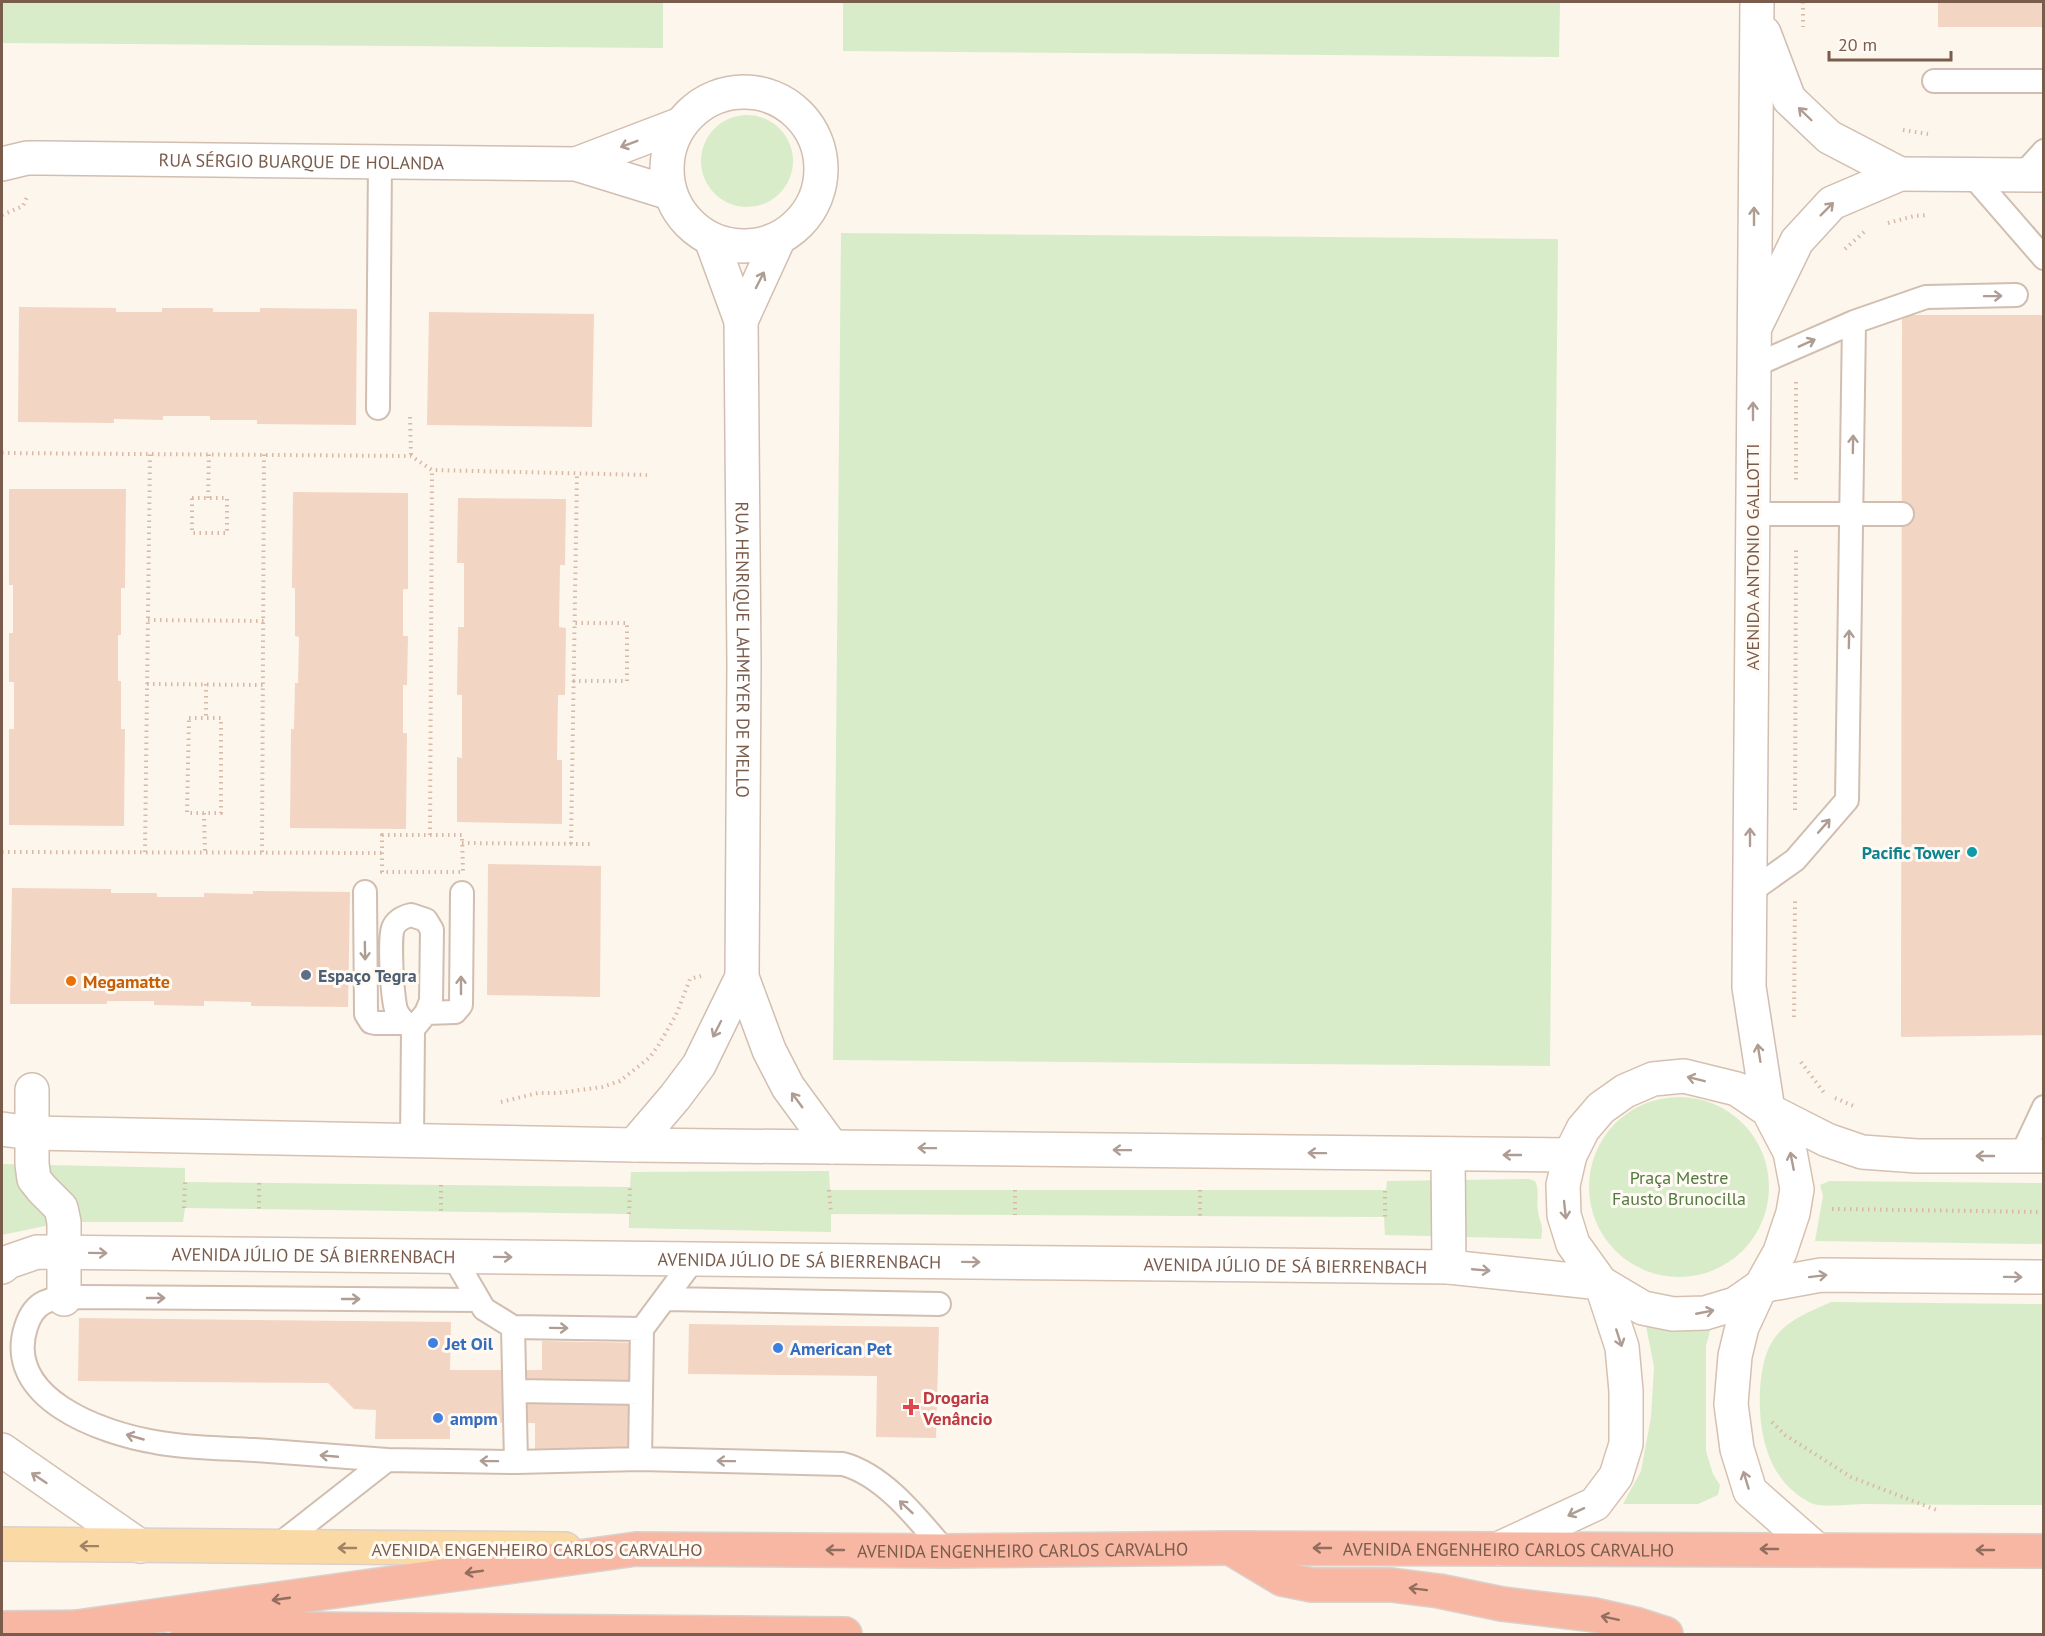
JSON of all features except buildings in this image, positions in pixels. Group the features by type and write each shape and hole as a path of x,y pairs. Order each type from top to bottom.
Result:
{"highway":[{"name":"AVENIDA ENGENHEIRO CARLOS CARVALHO","path":"636,1549 945,1551 1230,1548 2043,1551"},
{"path":"1230,1548 1282,1579 1312,1585 1391,1585 1439,1591 1502,1604 1594,1615 1635,1624 1666,1635"},
{"path":"77,1627 636,1549"},
{"path":"2,1628 845,1635"}],"main road":[{"name":"AVENIDA ENGENHEIRO CARLOS CARVALHO","path":"2,1545 636,1549"}],"street":[{"path":"1757,9 1789,99 1828,137 1900,174"},
{"name":"AVENIDA ANTONIO GALLOTTI","path":"1757,9 1749,987 1768,1110"},
{"path":"737,92 758,92 777,98 794,109 807,124 817,141 822,161 821,184 813,206 798,225 779,238 760,245 741,246 711,239 699,232 682,215 670,194 667,176 667,158 672,140 681,124 696,108 716,97 737,92"},
{"name":"RUA SÉRGIO BUARQUE DE HOLANDA","path":"576,164 681,124"},
{"name":"RUA SÉRGIO BUARQUE DE HOLANDA","path":"10,158 576,164 670,194"},
{"path":"1754,330 1797,242 1832,203 1900,174 2033,175"},
{"name":"RUA HENRIQUE LAHMEYER DE MELLO","path":"741,321 779,238"},
{"name":"RUA HENRIQUE LAHMEYER DE MELLO","path":"711,239 741,321 744,664 742,976 769,1050 788,1087 832,1147"},
{"name":"RUA HENRIQUE LAHMEYER DE MELLO","path":"634,1145 675,1098 699,1065 742,976"},
{"path":"1498,1549 1594,1504 1616,1476 1626,1444 1626,1391 1622,1347 1601,1283 1573,1244 1564,1215 1563,1185 1570,1155 1583,1129 1601,1108 1625,1091 1653,1079 1684,1076 1737,1089 1768,1110 1827,1140 1862,1152 1917,1156 2032,1156"},
{"path":"32,1090 17,1131 32,1164 34,1179 61,1208 64,1222 64,1299"},
{"path":"1768,1110 1790,1152 1797,1189 1793,1213 1780,1252 1742,1327 1735,1356 1731,1404 1737,1449 1750,1491 1817,1550"},
{"path":"17,1131 634,1145 1570,1155"},
{"path":"1448,1154 1449,1267"},
{"name":"AVENIDA JÚLIO DE SÁ BIERRENBACH","path":"2,1267 8,1262 37,1252 63,1252 1449,1267 1601,1283"},
{"path":"1601,1283 1643,1308 1673,1314 1705,1313 1735,1304 1761,1286 1821,1275 2043,1277"},
{"path":"2,1450 140,1546"}],"lane":[{"path":"1934,81 2043,81"},
{"path":"2033,175 2043,151"},
{"path":"378,408 380,161"},
{"path":"1971,174 2043,258"},
{"path":"1754,366 1854,322 1926,297 2016,296"},
{"path":"1750,892 1795,860 1847,800 1854,322"},
{"path":"1752,514 1902,514"},
{"path":"364,892 366,1014 371,1022 375,1023 415,1022 455,1012 461,1005 462,893"},
{"path":"412,1141 415,1022"},
{"path":"2032,1156 2043,1107"},
{"path":"453,1256 487,1312 491,1312 513,1327 642,1329"},
{"path":"640,1459 642,1329 694,1259"},
{"path":"478,1299 48,1299 30,1313 24,1333 23,1353 28,1375 45,1395 74,1417 156,1443 387,1460 516,1462 640,1459 843,1464 866,1473 909,1510 945,1551"},
{"path":"665,1299 939,1304"},
{"path":"513,1327 516,1462"},
{"path":"515,1391 641,1394"},
{"path":"276,1548 387,1460"}],"path":[{"path":"1803,2 1803,29"},
{"path":"1899,130 1929,134"},
{"path":"2,453 411,456 432,470 647,475"},
{"path":"145,852 150,454"},
{"path":"208,498 209,454"},
{"path":"262,852 264,454"},
{"path":"430,835 432,470"},
{"path":"571,844 577,473"},
{"path":"192,498 208,498 227,498 227,533 192,533 192,498"},
{"path":"148,620 264,621"},
{"path":"573,681 627,681 627,622 574,622"},
{"path":"147,684 263,685"},
{"path":"206,684 206,718"},
{"path":"189,718 221,718 221,813 204,813 188,813 189,718"},
{"path":"204,813 205,852"},
{"path":"382,835 462,835 462,843 463,873 382,873 382,835"},
{"path":"462,843 592,844"},
{"path":"2,852 382,853"},
{"path":"184,1208 185,1182"},
{"path":"260,1183 260,1210"},
{"path":"441,1185 441,1212"},
{"path":"629,1214 630,1187"},
{"path":"829,1190 831,1214"},
{"path":"1015,1190 1015,1215"},
{"path":"1200,1190 1200,1216"},
{"path":"1385,1190 1385,1217"},
{"path":"1793,1213 1820,1209 2043,1212"},
{"path":"1769,1420 1785,1435 1851,1477 1945,1513"}],"green space":[{"path":"2,2 663,2 663,48 2,43"},
{"path":"843,2 1560,2 1559,57 843,51"},
{"path":"747,115 765,119 779,129 789,143 793,161 789,179 779,193 765,203 747,207 729,203 715,193 705,179 701,161 705,143 715,129 729,119"},
{"path":"841,233 1558,239 1550,1066 833,1060"},
{"name":"Praça Mestre Fausto Brunocilla","path":"1679,1097 1713,1104 1729,1112 1742,1124 1754,1137 1762,1153 1769,1187 1762,1221 1754,1237 1742,1250 1729,1262 1713,1270 1679,1277 1645,1270 1629,1262 1616,1250 1604,1237 1596,1221 1589,1187 1596,1153 1604,1137 1616,1124 1629,1112 1645,1104"},
{"path":"2,1164 185,1168 185,1182 630,1187 631,1172 829,1171 830,1190 1386,1190 1387,1181 1529,1179 1535,1181 1538,1192 1542,1230 1541,1239 1385,1235 1384,1217 831,1214 831,1232 629,1228 629,1214 185,1208 183,1222 64,1222 2,1235"},
{"path":"1829,1181 2043,1183 2043,1244 1815,1241 1823,1196 1820,1185"},
{"path":"1831,1302 2043,1304 2043,1505 1822,1505 1811,1503 1796,1494 1775,1469 1764,1439 1760,1406 1762,1371 1771,1343 1788,1324"},
{"path":"1712,1324 1706,1346 1706,1451 1713,1474 1720,1485 1718,1495 1698,1504 1623,1504 1641,1471 1651,1417 1654,1367 1646,1326 1679,1331"}],"place":[{"name":"Pacific Tower","path":"1972,852"},
{"name":"Espaço Tegra","path":"306,975"},
{"name":"Megamatte","path":"71,981"},
{"name":"Jet Oil","path":"433,1343"},
{"name":"American Pet","path":"778,1348"},
{"name":"Drogaria Venâncio","path":"911,1407"},
{"name":"ampm","path":"438,1418"}]}
